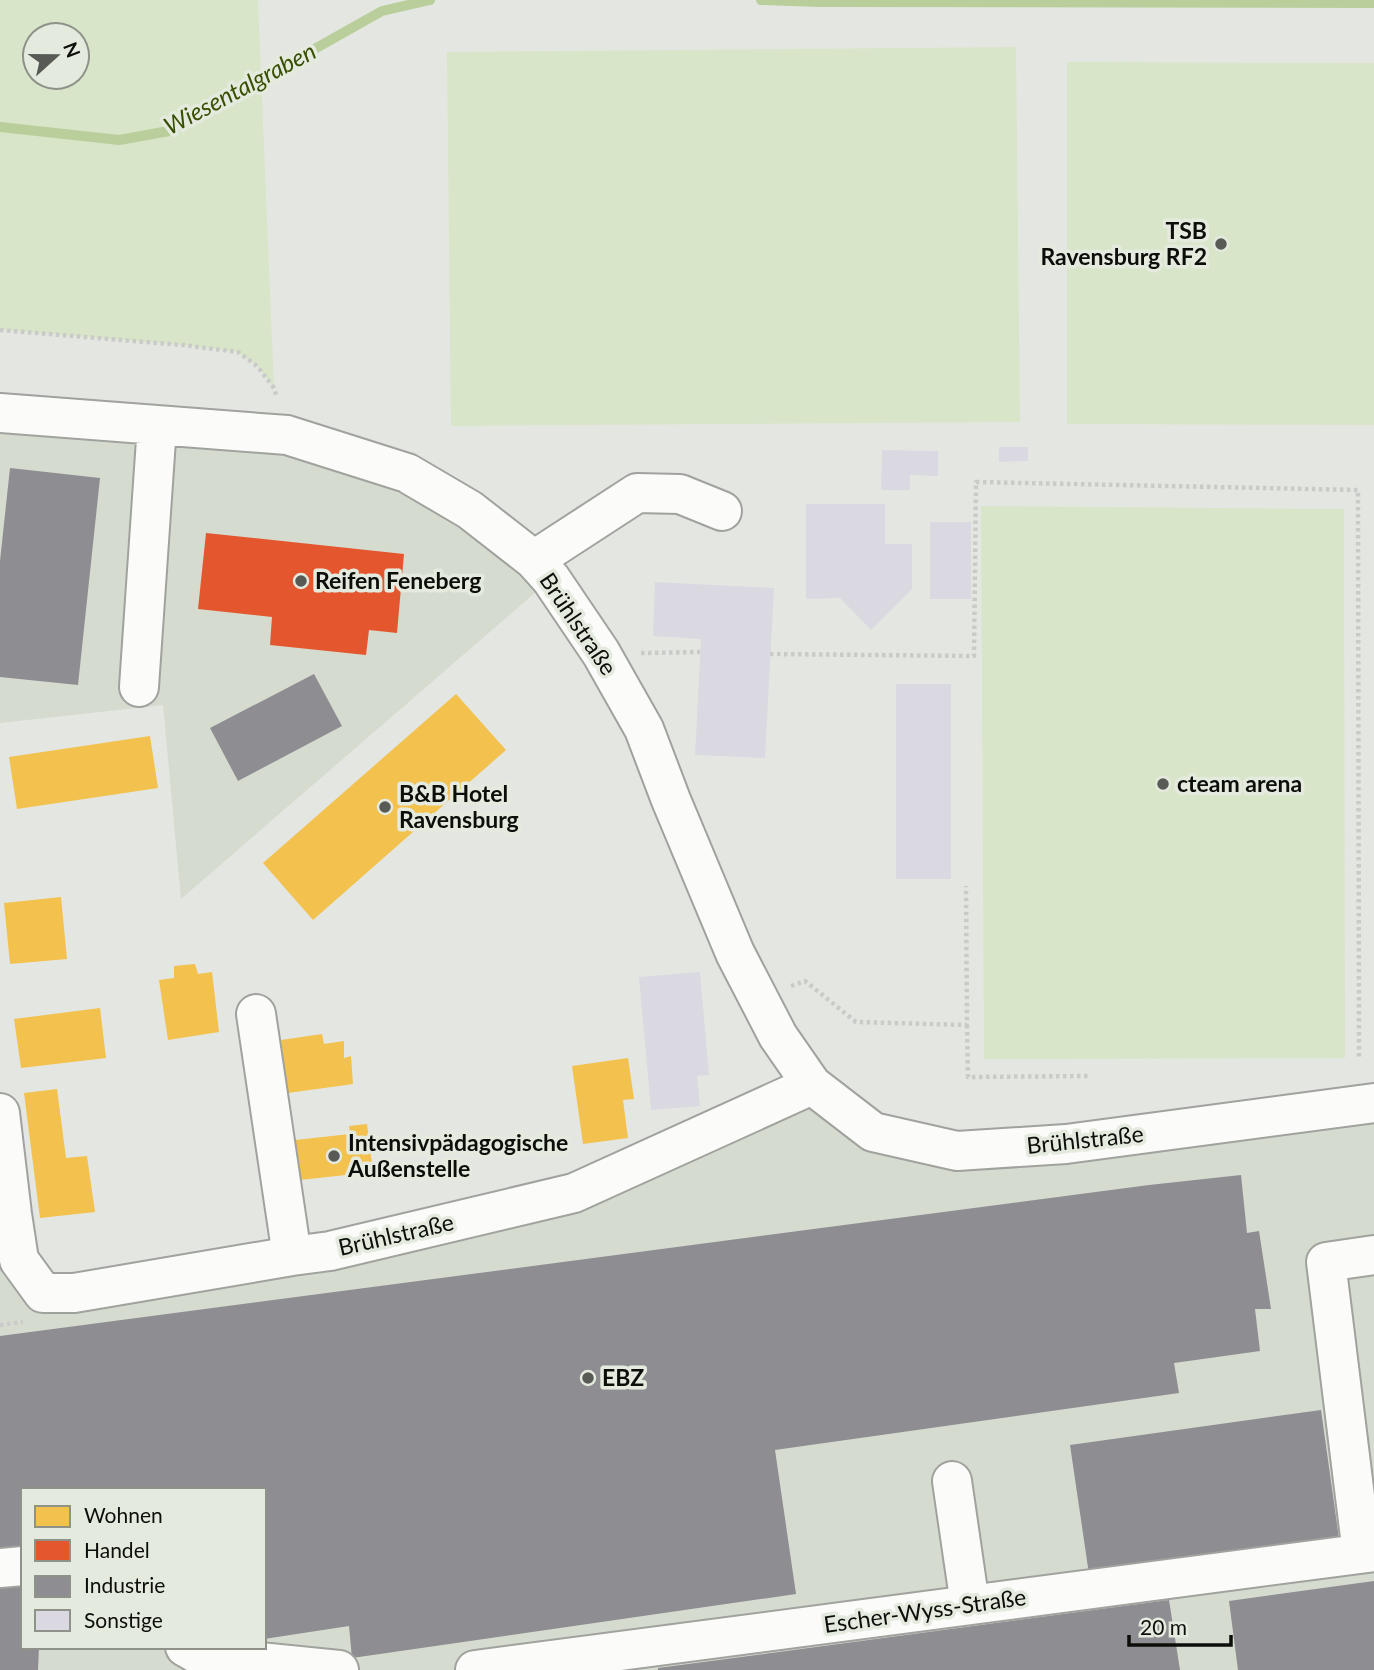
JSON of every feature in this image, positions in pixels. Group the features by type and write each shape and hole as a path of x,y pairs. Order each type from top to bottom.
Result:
{"street":[{"name":"Brühlstraße","path":"0,413 287,435 407,473 470,510 534,560 551,579 601,653 644,729 735,954 778,1036 812,1085 873,1132 957,1151 1066,1144 1374,1102"},
{"path":"139,687 157,425"},
{"path":"534,560 637,494 680,494 722,510"},
{"path":"256,1014 292,1256"},
{"name":"Brühlstraße","path":"0,1112 19,1260 43,1293 74,1293 330,1251 574,1193 812,1085"},
{"path":"1368,1553 1326,1262 1374,1255"},
{"path":"952,1481 970,1605"},
{"name":"Escher-Wyss-Straße","path":"475,1670 1368,1553"},
{"path":"0,1568 21,1566"},
{"path":"189,1649 201,1656 339,1670"}],"path":[{"path":"0,330 237,352 257,366 274,388 287,435"},
{"path":"770,654 974,656 976,482 1358,490 1359,1057"},
{"path":"601,653 700,652"},
{"path":"966,886 968,1077 1088,1076"},
{"path":"757,997 805,981 856,1022 967,1025"}],"shaded area":[{"path":"0,413 157,425 407,473 551,579 181,899 163,705 0,723"},
{"path":"812,1085 958,1151 1374,1103 1374,1670 0,1670 0,1214 43,1293 574,1193"}],"green space":[{"path":"0,0 258,0 274,388 257,366 237,352 0,330"},
{"path":"1016,47 1020,422 451,426 447,52"},
{"name":"TSB Ravensburg RF2","path":"1067,62 1374,63 1374,425 1067,424"},
{"name":"cteam arena","path":"981,506 1344,509 1345,1058 984,1059"}],"building: Wohnen":[{"name":"B&B Hotel Ravensburg","path":"456,694 506,750 313,920 263,863"},
{"path":"150,736 158,788 17,809 9,757"},
{"path":"61,897 67,959 10,964 4,903"},
{"path":"195,964 198,974 212,972 219,1032 168,1040 159,980 174,978 174,966"},
{"path":"100,1008 106,1058 21,1068 14,1019"},
{"path":"322,1034 324,1044 344,1041 344,1058 351,1056 353,1084 288,1093 281,1040"},
{"path":"628,1058 634,1099 623,1100 628,1138 583,1144 572,1066"},
{"path":"57,1089 66,1158 87,1156 95,1212 40,1218 24,1093"},
{"name":"Intensivpädagogische Außenstelle","path":"367,1124 373,1172 300,1180 295,1140 350,1134 349,1126"}],"building: Handel":[{"name":"Reifen Feneberg","path":"206,533 404,554 397,633 369,630 366,655 270,645 272,617 198,609"}],"building: Industrie":[{"path":"10,468 100,478 78,685 0,677 0,561"},
{"path":"314,674 342,726 238,781 210,728"},
{"name":"EBZ","path":"1241,1175 1247,1233 1259,1231 1271,1309 1255,1309 1260,1351 1174,1363 1179,1393 775,1450 796,1594 352,1658 349,1626 266,1639 266,1488 21,1488 21,1554 0,1557 0,1336"},
{"path":"1321,1410 1340,1546 1090,1581 1070,1445"},
{"path":"0,1581 21,1582 21,1649 39,1649 38,1670 0,1670"},
{"path":"1374,1581 1374,1670 1238,1670 1229,1601"},
{"path":"1169,1600 1180,1670 658,1670 658,1668"}],"building: Sonstige":[{"path":"999,447 1028,447 1028,461 999,462"},
{"path":"882,450 938,451 938,476 910,475 910,490 881,490"},
{"path":"806,504 885,504 885,544 912,544 912,589 871,630 840,598 806,599"},
{"path":"930,522 971,522 971,599 930,599"},
{"path":"655,582 774,588 765,758 695,755 701,639 653,636"},
{"path":"896,684 951,684 951,879 896,879"},
{"path":"700,972 709,1075 697,1076 700,1106 651,1110 639,977"}],"waterway":[{"name":"Wiesentalgraben","path":"0,127 119,140 169,131 382,11 430,0"},
{"name":"Wiesentalgraben","path":"761,0 1374,3"}],"place":[{"name":"TSB Ravensburg RF2","path":"1221,244"},
{"name":"Reifen Feneberg","path":"301,581"},
{"name":"cteam arena","path":"1163,784"},
{"name":"B&B Hotel Ravensburg","path":"385,807"},
{"name":"Intensivpädagogische Außenstelle","path":"334,1156"},
{"name":"EBZ","path":"588,1378"}]}
